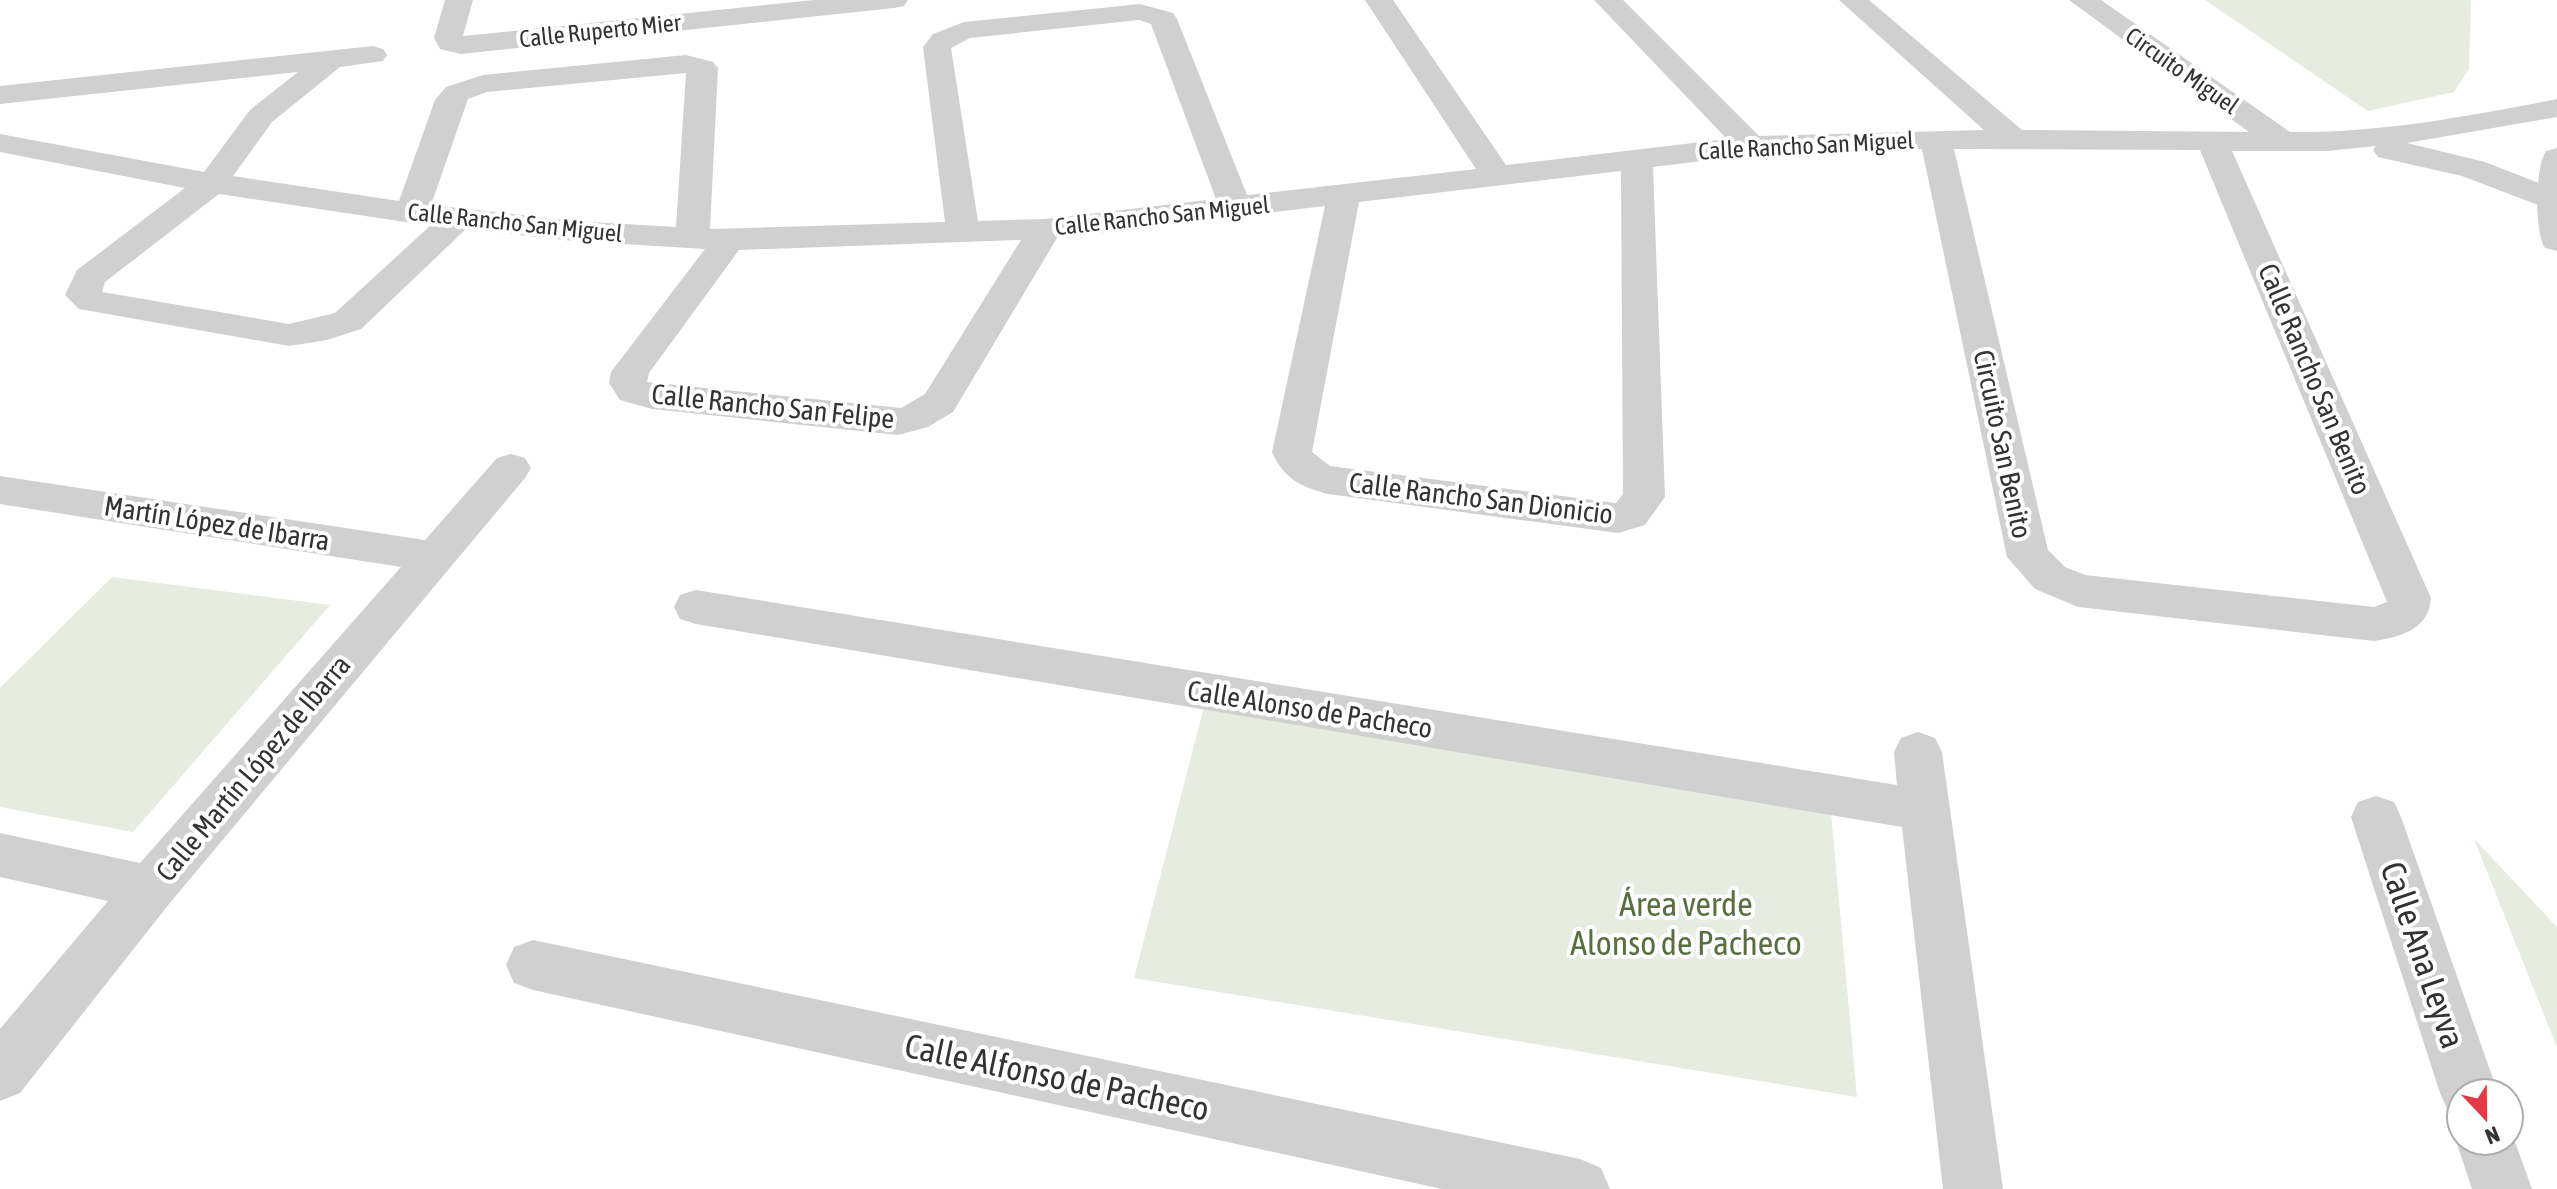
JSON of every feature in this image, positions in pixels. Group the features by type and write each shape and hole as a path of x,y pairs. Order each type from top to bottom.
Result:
{"street":[{"name":"Calle Ruperto Mier","path":"459,0 448,38 450,43 523,39 894,0"},
{"path":"1379,0 1497,176"},
{"path":"1608,0 1751,146"},
{"path":"1853,0 2013,139"},
{"name":"Circuito Miguel","path":"2083,0 2282,141"},
{"path":"963,234 937,47 952,34 964,30 1140,12 1163,19 1236,209"},
{"path":"0,95 373,55"},
{"path":"331,60 261,116 212,183 89,277 83,295 92,301 289,335 317,332 348,321 457,219"},
{"path":"412,213 450,100 457,93 483,84 686,64 703,68 692,239"},
{"name":"Calle Rancho San Miguel","path":"2327,142 2437,131 2557,108"},
{"name":"Calle Rancho San Miguel","path":"0,143 212,183 457,219 729,240 1045,229 1236,209 1751,146 1936,139 2327,142 2430,155 2487,171 2554,201"},
{"name":"Circuito San Benito","path":"1936,139 2028,557 2038,568 2078,591 2374,624 2402,617"},
{"name":"Calle Rancho San Benito","path":"2212,141 2409,598 2408,610 2402,617"},
{"name":"Calle Rancho San Dionicio","path":"1344,195 1292,452 1295,462 1315,477 1328,480 1618,518 1640,506 1644,497 1637,158"},
{"path":"2557,158 2554,201 2557,241"},
{"name":"Calle Rancho San Felipe","path":"729,240 630,372 628,383 634,391 652,397 898,422 914,418 939,403 1045,229"},
{"name":"Calle Martín López de Ibarra","path":"0,1073 151,888 511,468"},
{"name":"Martín López de Ibarra","path":"0,490 434,557"},
{"name":"Calle Alonso de Pacheco","path":"696,607 1924,810"},
{"path":"1918,752 1973,1189"},
{"name":"Calle Ana Leyva","path":"2376,817 2464,1077"},
{"path":"0,855 151,888"},
{"name":"Calle Alfonso de Pacheco","path":"533,965 1580,1189"},
{"path":"2491,1157 2502,1189"}],"green space":[{"path":"2205,0 2471,0 2469,69 2454,92 2368,111"},
{"path":"112,577 330,605 133,832 0,807 0,688"},
{"name":"Área verde Alonso de Pacheco","path":"1205,703 1830,802 1857,1097 1134,978"},
{"path":"2474,839 2557,927 2557,1047"}]}
